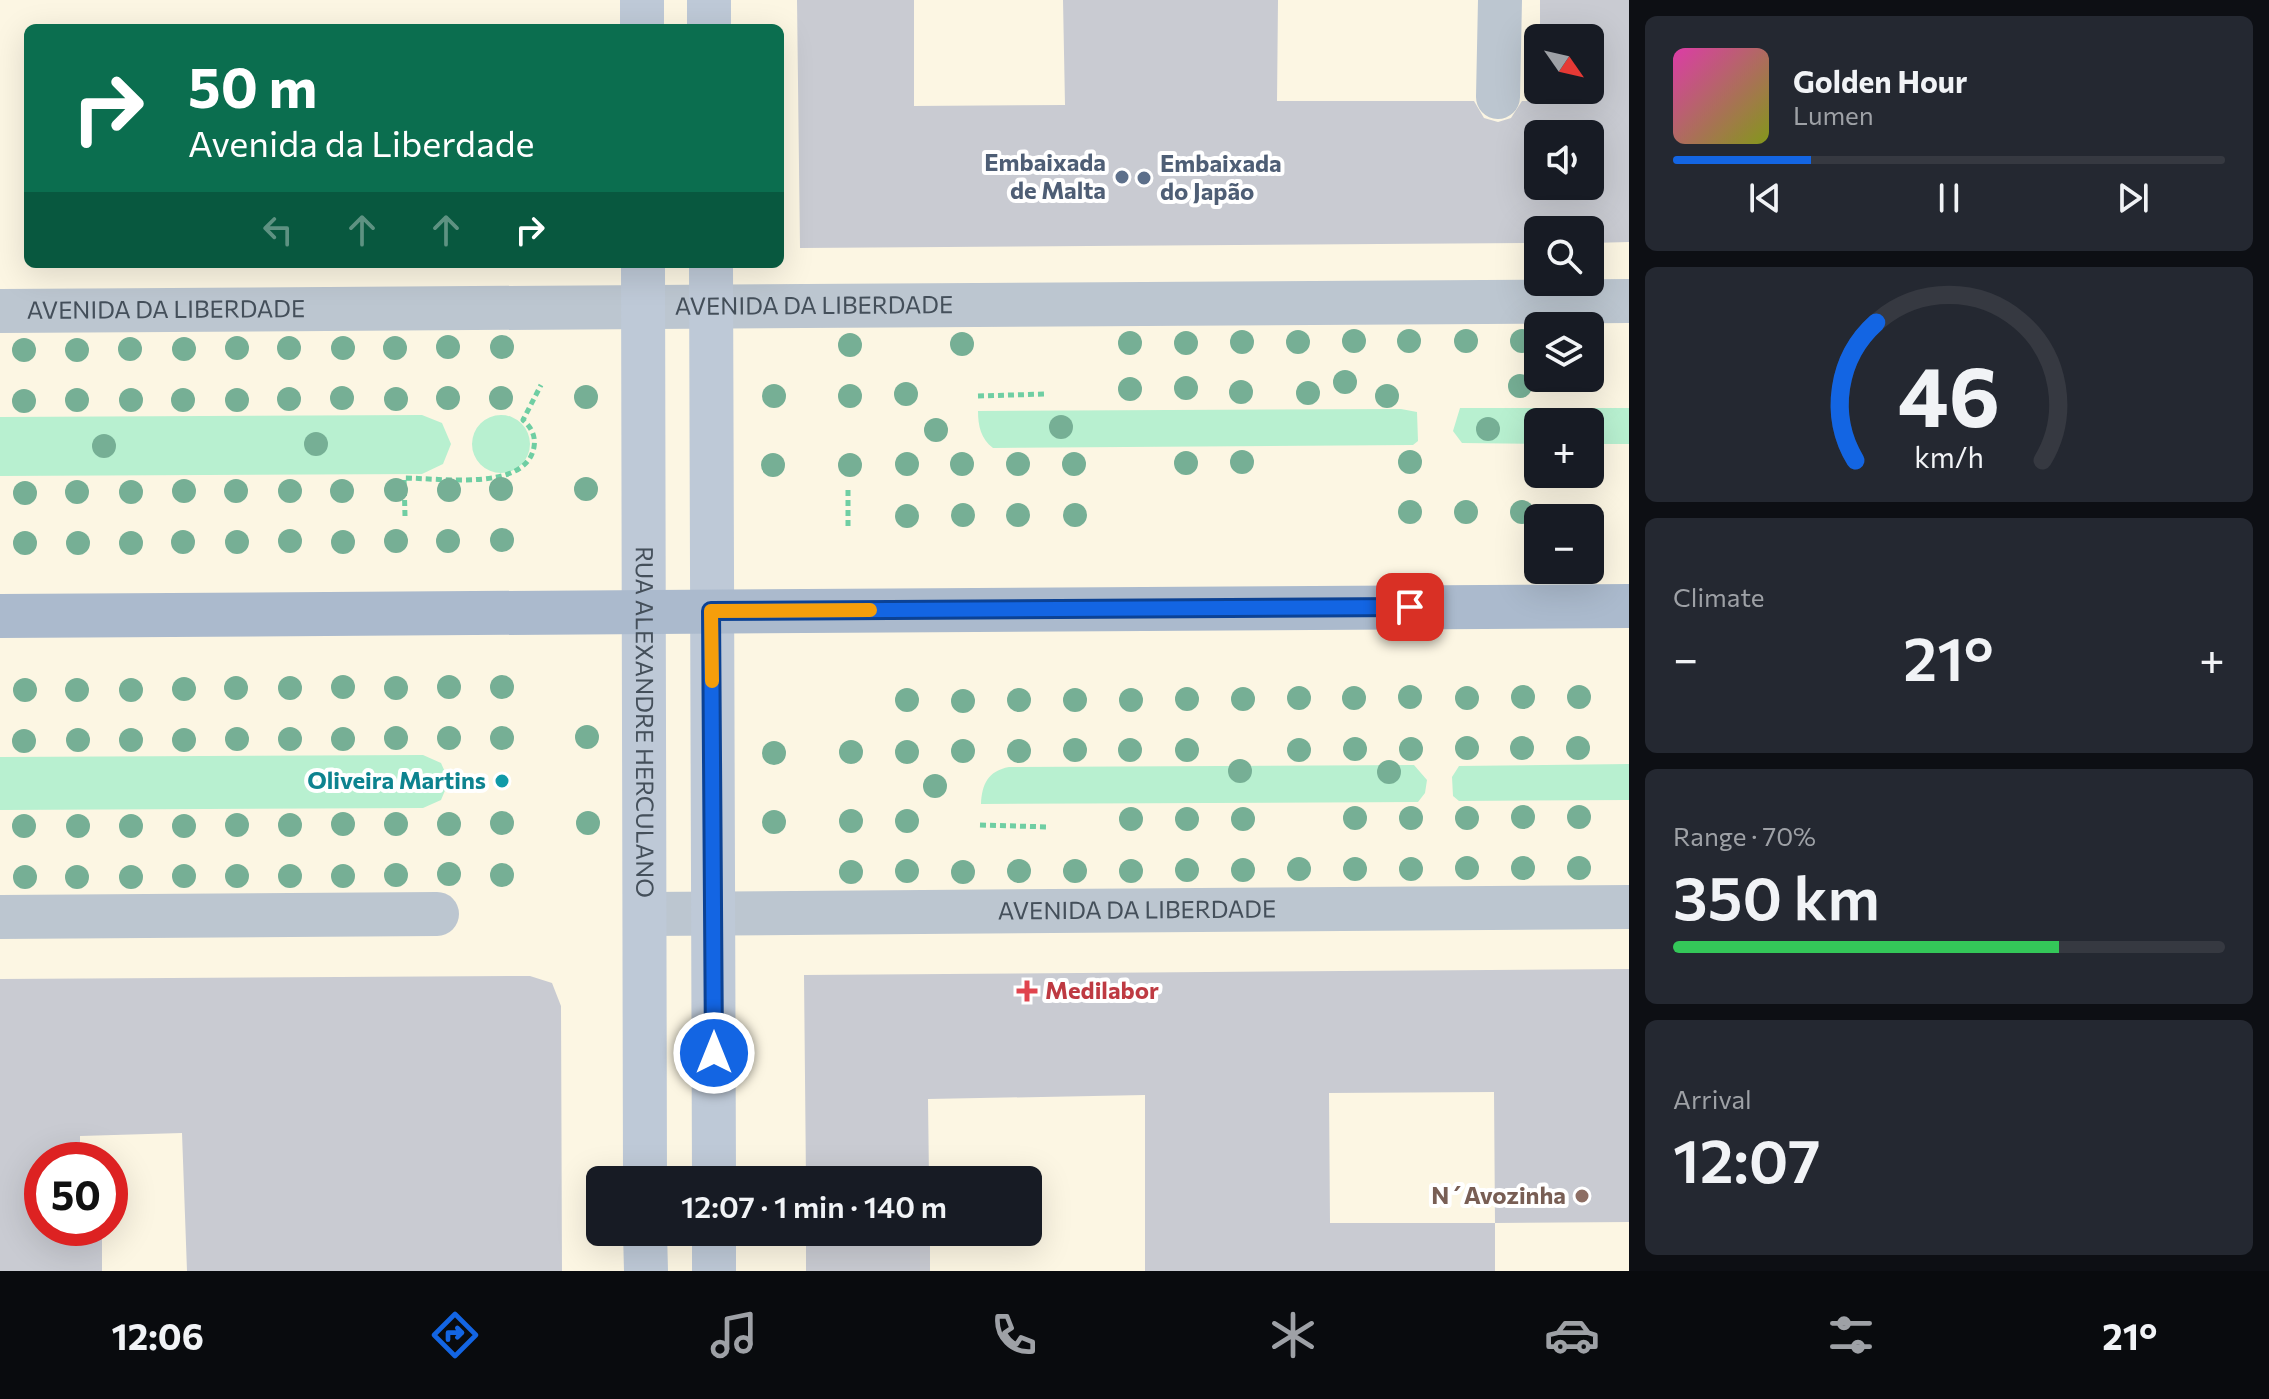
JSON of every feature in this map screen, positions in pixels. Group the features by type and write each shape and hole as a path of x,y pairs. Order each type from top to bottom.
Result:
{"main road":[{"path":"642,0 642,24"},
{"path":"709,0 709,24"},
{"name":"RUA ALEXANDRE HERCULANO","path":"643,268 645,1166"},
{"path":"711,268 714,1166"},
{"path":"0,616 1629,606"},
{"path":"645,1246 646,1271"},
{"path":"714,1246 714,1271"}],"street":[{"path":"1498,97 1500,0"},
{"name":"AVENIDA DA LIBERDADE","path":"0,311 1629,301"},
{"name":"AVENIDA DA LIBERDADE","path":"645,914 1629,907"},
{"path":"0,917 437,914"}],"path":[{"path":"405,516 404,478 502,478 518,473 531,460 535,443 531,426 523,420 541,385"},
{"path":"978,396 1046,394"},
{"path":"848,490 848,526"},
{"path":"980,825 1049,827"}],"shaded area":[{"path":"0,0 1629,0 1629,1271 0,1271"}],"green space":[{"path":"1460,408 1524,408 1524,444 1462,443 1453,431"},
{"path":"1604,408 1629,408 1629,444 1604,444"},
{"path":"1401,409 1417,412 1418,441 1413,445 993,448 981,432 978,411"},
{"path":"422,415 442,423 451,444 443,464 422,474 0,476 0,417"},
{"path":"501,415 512,417 521,424 528,433 528,455 521,464 512,471 501,473 490,471 481,464 474,455 472,444 474,433 481,424 490,417"},
{"path":"423,755 441,763 449,781 441,800 423,808 0,810 0,757"},
{"path":"1629,764 1629,800 1459,801 1453,796 1452,777 1459,766"},
{"path":"1414,765 1427,780 1425,793 1418,802 981,804 983,790 991,775 1009,767"}],"building":[{"path":"797,0 914,0 914,106 1065,105 1063,0 1278,0 1277,101 1474,101 1484,118 1498,122 1511,118 1522,101 1524,104 1604,104 1604,24 1540,24 1540,0 1629,0 1629,242 1604,243 1604,216 1524,216 1524,243 800,248"},
{"path":"1629,969 1629,1222 1495,1223 1495,1271 1145,1271 1145,1095 928,1099 929,1166 806,1166 804,975","holes":["1494,1092 1495,1223 1330,1223 1329,1093"]},
{"path":"530,976 552,983 561,1006 562,1271 187,1271 182,1133 80,1136 80,1142 24,1142 24,1246 102,1246 102,1271 0,1271 0,979"},
{"path":"806,1246 930,1246 930,1271 806,1271"}],"slow traffic":[{"path":"712,681 711,611 870,610"}],"place":[{"name":"Embaixada de Malta","path":"1122,177"},
{"name":"Embaixada do Japão","path":"1144,178"},
{"name":"Oliveira Martins","path":"502,781"},
{"name":"Medilabor","path":"1027,991"},
{"name":"N´Avozinha","path":"1582,1196"}],"route":[{"path":"714,1053 711,611 1410,607"}]}
